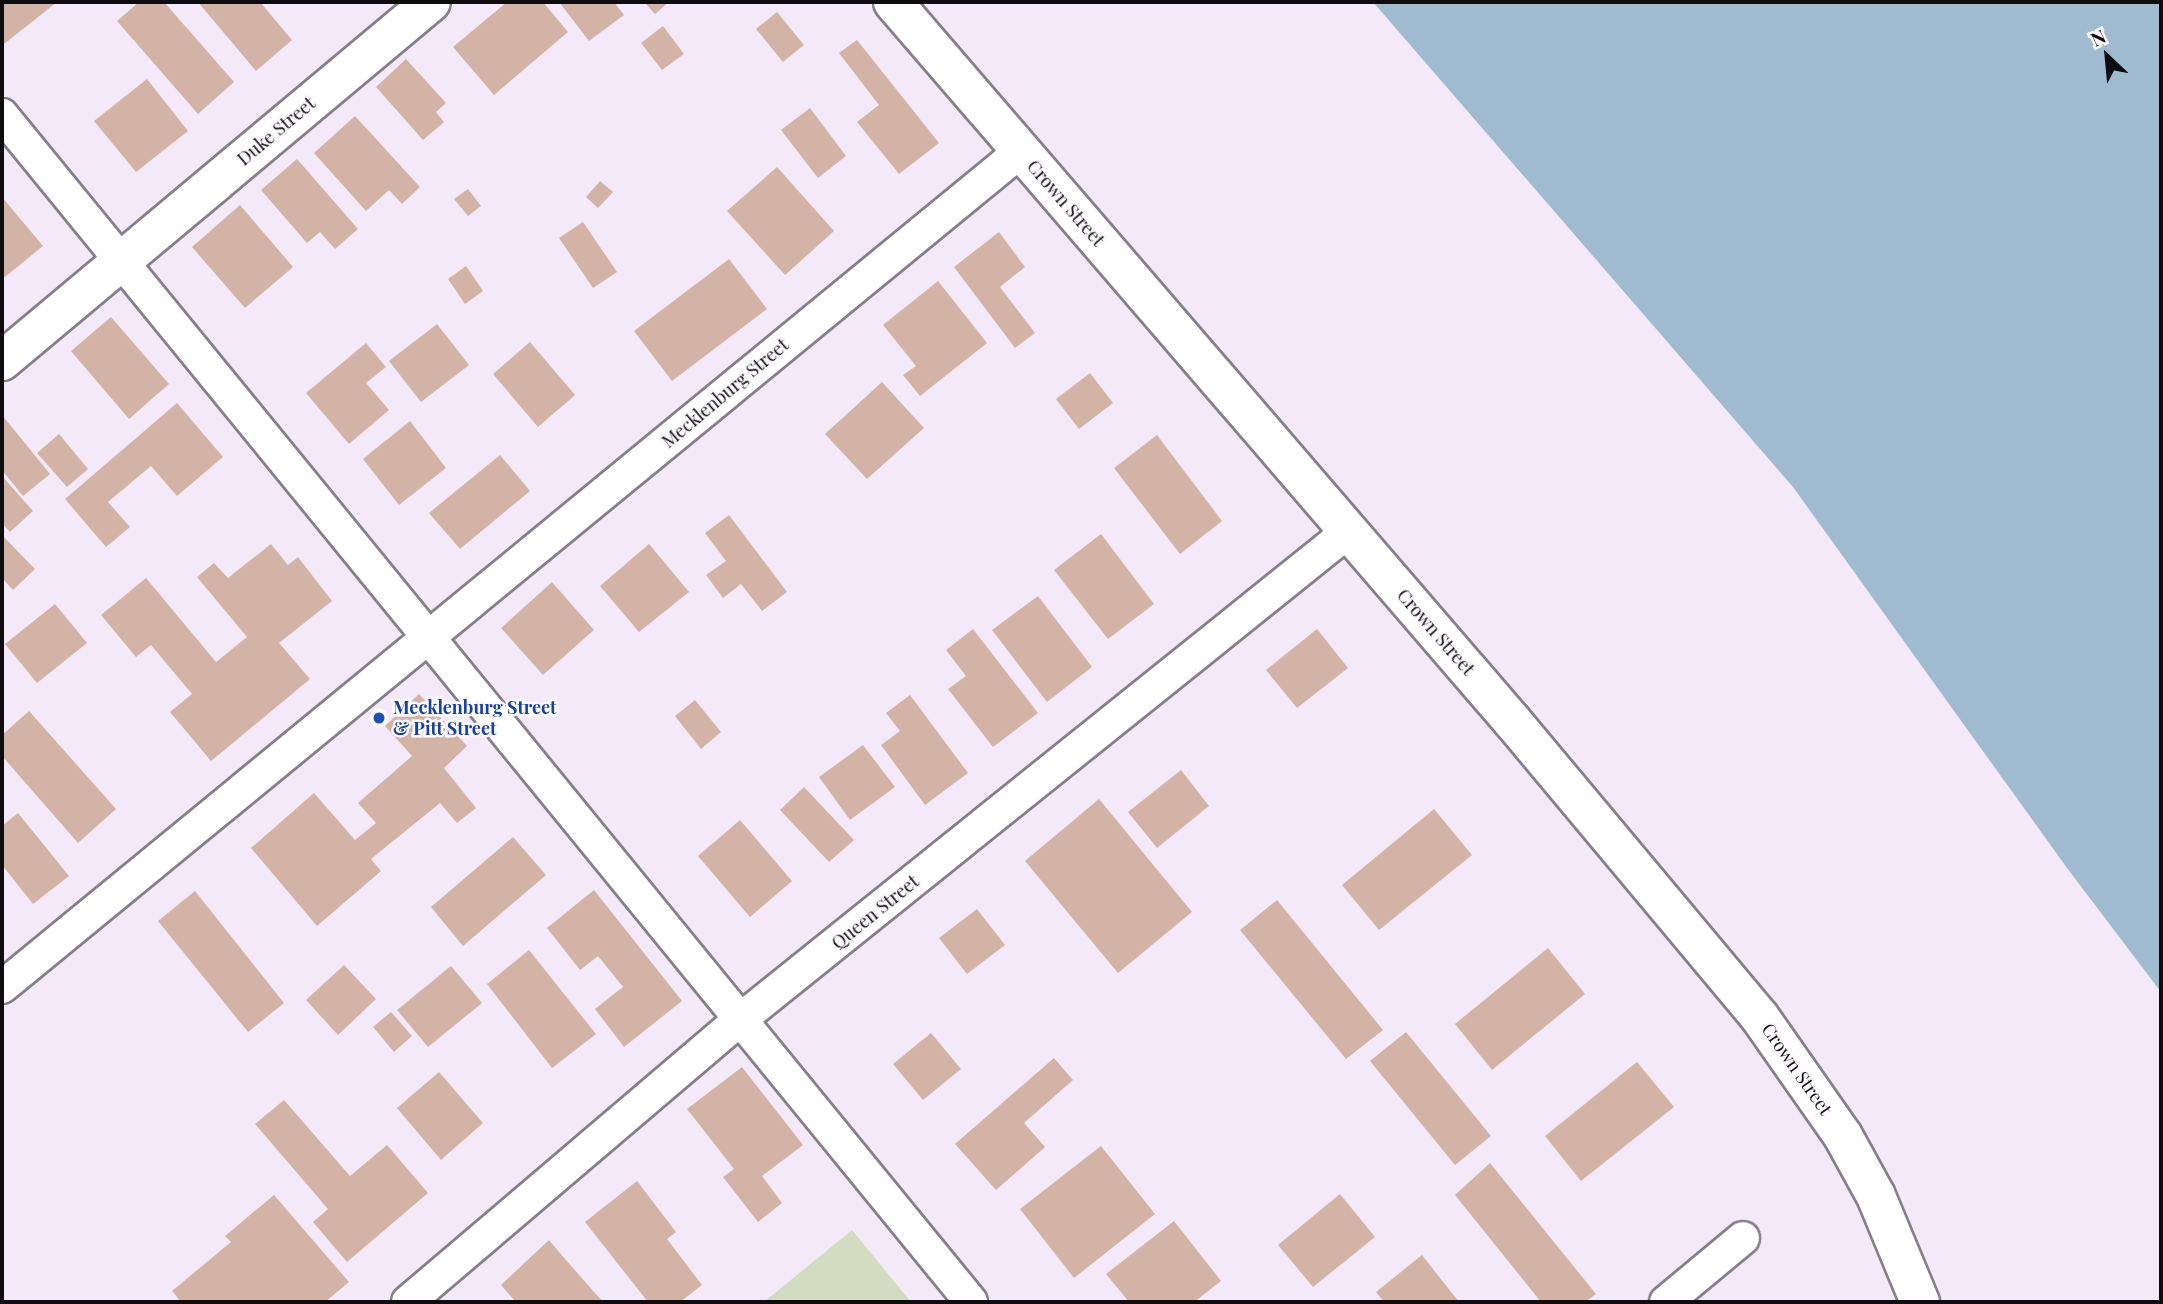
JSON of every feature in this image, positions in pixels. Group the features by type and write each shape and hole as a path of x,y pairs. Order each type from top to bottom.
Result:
{"main road":[{"name":"Duke Street","path":"2,361 431,2"},
{"name":"Crown Street","path":"893,2 1349,531 1705,950 1812,1088 1876,1196 1920,1302"}],"street":[{"path":"2,115 971,1302"},
{"name":"Mecklenburg Street","path":"2,987 1021,150"},
{"name":"Queen Street","path":"408,1302 741,1019 1349,531"},
{"path":"1666,1302 1743,1238"}],"green space":[{"path":"852,1230 911,1302 764,1302"}],"water":[{"path":"1373,2 2161,2 2161,992 2067,868 1793,487"}],"building":[{"path":"2,2 57,2 4,44"},
{"path":"139,2 164,2 234,82 198,114 117,21"},
{"path":"198,2 260,2 292,40 256,71"},
{"path":"507,2 543,2 568,32 494,95 453,47"},
{"path":"559,2 614,2 624,15 589,41"},
{"path":"644,2 669,2 655,14"},
{"path":"777,12 804,45 783,62 756,29"},
{"path":"663,26 684,54 662,70 641,43"},
{"path":"857,40 939,143 899,174 857,122 879,105 839,53"},
{"path":"406,59 446,103 436,112 444,122 423,140 376,87"},
{"path":"147,79 188,131 136,172 94,121"},
{"path":"810,108 846,156 818,178 781,130"},
{"path":"355,116 420,187 402,204 389,190 366,211 314,153"},
{"path":"297,159 358,229 335,249 320,232 307,243 261,190"},
{"path":"777,167 834,231 785,275 727,211"},
{"path":"600,181 613,192 598,208 586,197"},
{"path":"468,189 481,206 468,216 454,199"},
{"path":"2,197 43,246 5,277 2,273"},
{"path":"240,205 293,267 245,308 192,247"},
{"path":"583,222 617,272 593,288 559,238"},
{"path":"999,232 1025,267 1000,287 1035,333 1015,348 954,267"},
{"path":"729,259 767,309 672,381 634,331"},
{"path":"466,266 483,291 465,304 448,279"},
{"path":"938,281 987,343 920,396 903,375 916,366 883,325"},
{"path":"111,317 169,384 129,419 71,351"},
{"path":"437,324 469,365 421,402 389,361"},
{"path":"530,342 575,395 538,427 493,374"},
{"path":"366,343 386,367 366,383 389,410 349,444 306,393"},
{"path":"1090,373 1113,403 1079,429 1056,399"},
{"path":"882,382 924,428 867,479 825,434"},
{"path":"177,403 223,457 177,496 151,466 108,502 130,527 106,547 65,499"},
{"path":"2,415 50,474 23,496 2,470"},
{"path":"410,421 446,468 399,505 363,459"},
{"path":"59,434 88,469 67,487 37,453"},
{"path":"1157,435 1222,521 1180,554 1114,468"},
{"path":"500,455 530,491 460,549 429,513"},
{"path":"2,476 33,511 10,532 2,523"},
{"path":"729,515 787,592 762,611 741,584 723,598 706,575 726,561 705,533"},
{"path":"1101,534 1154,604 1108,639 1054,570"},
{"path":"2,535 35,569 13,590 2,578"},
{"path":"271,544 288,565 298,557 332,601 279,643 310,679 211,761 170,712 192,694 151,645 136,657 101,615 146,578 216,662 247,637 197,577 214,563 228,578"},
{"path":"649,544 689,592 639,632 600,586"},
{"path":"552,582 594,630 543,675 501,628"},
{"path":"1038,596 1092,667 1047,702 992,630"},
{"path":"55,604 87,643 37,683 5,644"},
{"path":"973,629 1038,713 993,747 948,689 966,676 946,650"},
{"path":"1317,629 1348,668 1297,708 1266,670"},
{"path":"419,694 467,746 444,768 476,808 457,823 440,803 371,859 381,871 317,926 251,848 314,793 355,840 376,823 358,803 412,756 385,726"},
{"path":"910,695 968,773 925,805 881,745 900,731 886,713"},
{"path":"695,700 721,732 701,749 675,716"},
{"path":"29,711 116,809 78,843 2,756 2,735"},
{"path":"863,745 895,787 850,820 819,777"},
{"path":"1181,770 1209,806 1157,848 1128,812"},
{"path":"804,787 854,840 829,862 780,810"},
{"path":"1099,799 1192,912 1118,973 1025,861"},
{"path":"1434,809 1472,855 1379,930 1342,885"},
{"path":"18,813 69,876 33,904 2,865 2,826"},
{"path":"740,820 792,881 750,917 698,856"},
{"path":"513,837 546,875 463,946 431,907"},
{"path":"594,890 682,1001 624,1047 595,1009 623,987 598,956 580,970 547,928"},
{"path":"195,891 284,1003 248,1032 158,921"},
{"path":"1277,900 1383,1030 1346,1059 1240,930"},
{"path":"977,909 1005,945 967,974 939,938"},
{"path":"1548,948 1585,994 1492,1070 1455,1024"},
{"path":"529,950 596,1034 552,1068 487,984"},
{"path":"344,965 376,999 338,1035 306,1000"},
{"path":"451,966 482,1003 428,1047 397,1010"},
{"path":"391,1012 412,1036 394,1052 373,1027"},
{"path":"1406,1032 1491,1136 1455,1165 1370,1061"},
{"path":"931,1033 961,1069 923,1100 893,1064"},
{"path":"1054,1058 1073,1080 1024,1123 1045,1147 996,1190 955,1144"},
{"path":"1637,1062 1674,1107 1581,1181 1545,1136"},
{"path":"742,1067 803,1145 762,1176 782,1203 758,1222 723,1177 734,1169 687,1109"},
{"path":"439,1072 483,1123 441,1160 397,1108"},
{"path":"284,1100 350,1176 387,1145 428,1193 347,1262 313,1222 328,1209 255,1124"},
{"path":"1101,1146 1155,1214 1074,1278 1020,1209"},
{"path":"1490,1163 1596,1294 1585,1302 1541,1302 1455,1195"},
{"path":"637,1181 676,1232 667,1239 702,1285 680,1302 648,1302 585,1222"},
{"path":"1340,1194 1375,1237 1313,1287 1278,1245"},
{"path":"274,1195 349,1282 325,1302 181,1302 172,1291 231,1242 225,1236"},
{"path":"1174,1221 1221,1281 1194,1302 1129,1302 1106,1274"},
{"path":"549,1240 603,1302 516,1302 501,1285"},
{"path":"1422,1255 1459,1302 1384,1302 1376,1292"}],"place":[{"name":"Mecklenburg Street & Pitt Street","path":"379,718"}]}
